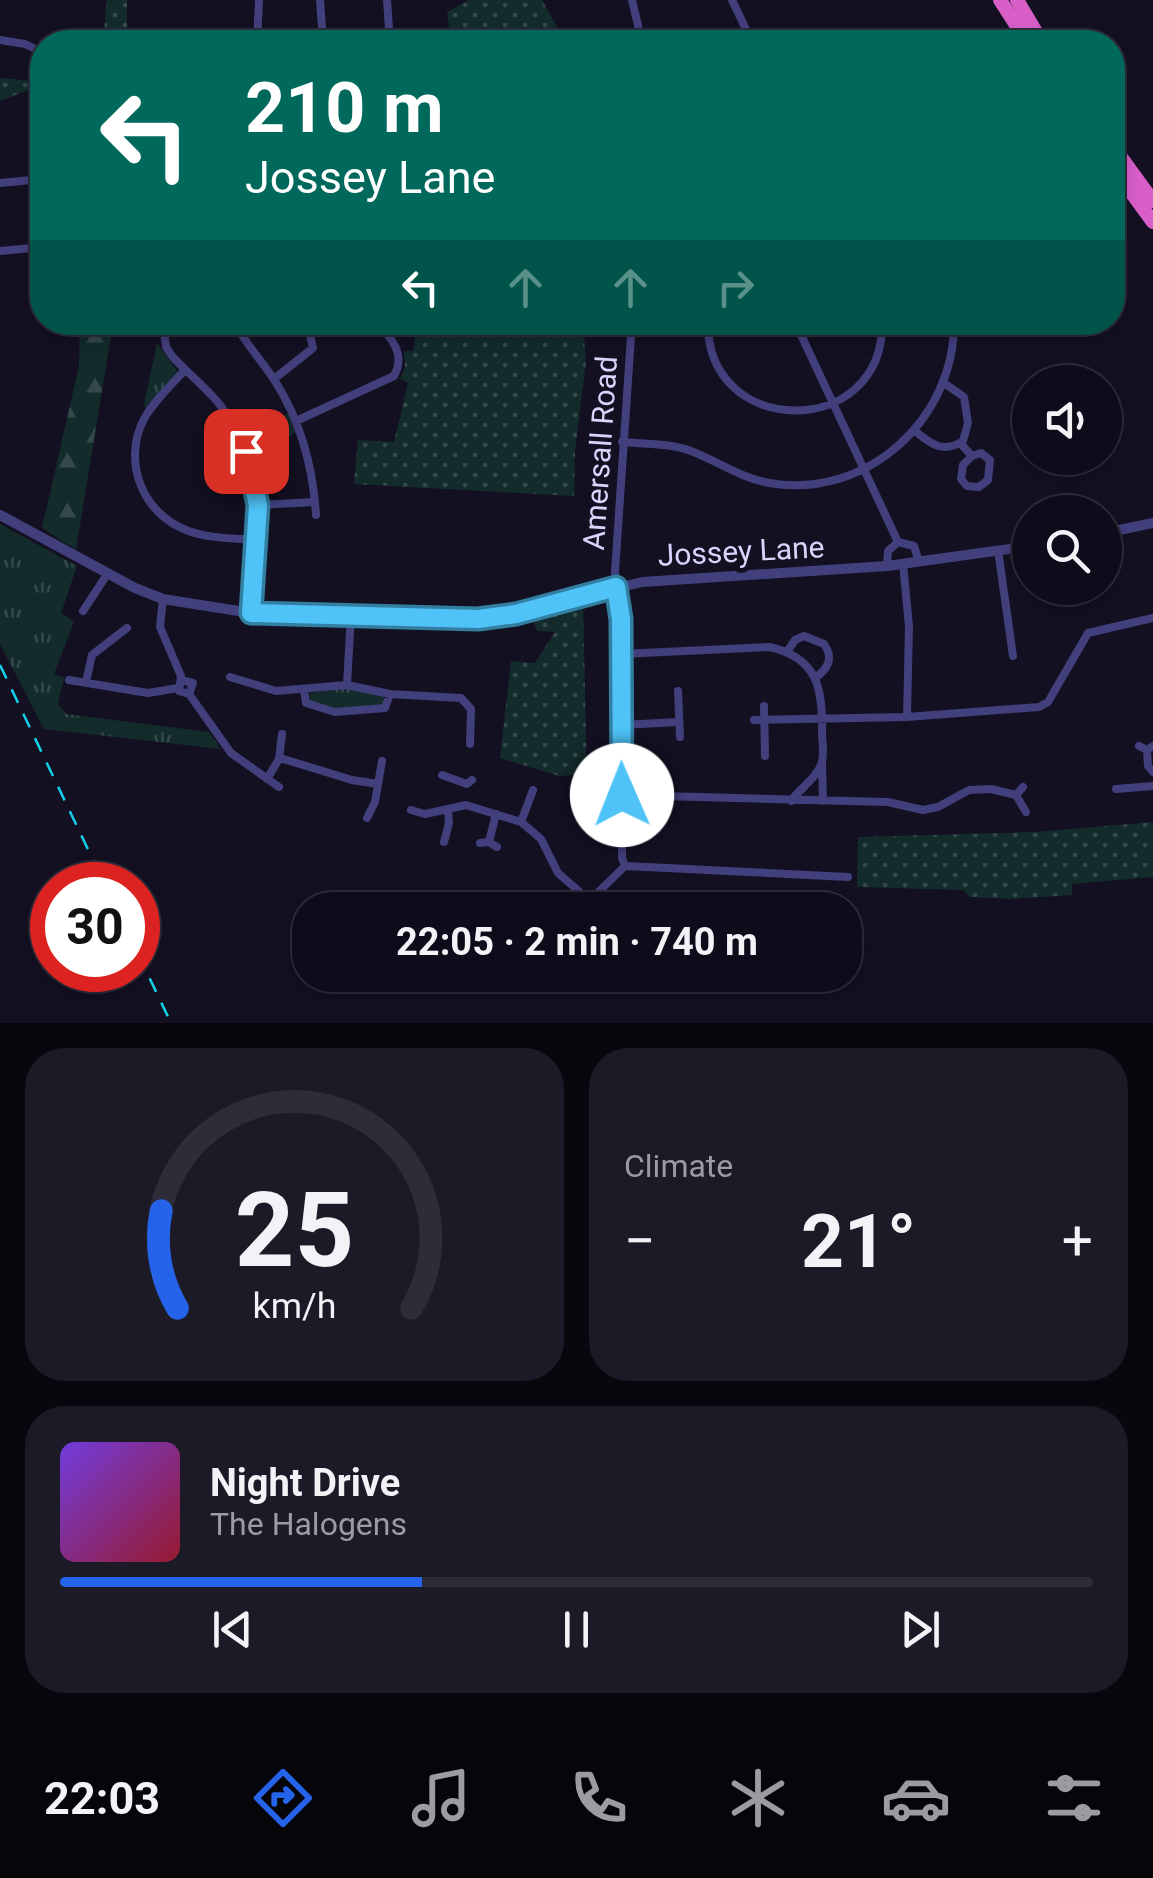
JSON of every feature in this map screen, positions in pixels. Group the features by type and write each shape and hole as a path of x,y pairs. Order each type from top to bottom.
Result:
{"highway":[{"path":"1000,0 1019,30"},
{"path":"1018,0 1035,30"},
{"path":"1125,162 1153,201"},
{"path":"1125,184 1153,222"}],"street":[{"path":"258,30 259,0"},
{"path":"320,0 323,30"},
{"path":"387,0 389,30"},
{"path":"632,0 639,30"},
{"path":"732,0 746,30"},
{"path":"0,40 30,46"},
{"path":"0,182 30,180"},
{"path":"0,251 30,248"},
{"path":"165,335 166,347 221,406 240,436 252,470 258,505 251,613"},
{"path":"243,335 274,379 296,422 312,473 316,515"},
{"path":"274,379 314,348 310,335"},
{"path":"296,422 394,376 399,352 387,335"},
{"name":"Amersall Road","path":"626,866 622,858 621,619 616,587 631,335"},
{"path":"709,335 710,350 722,373 748,398 792,412 814,410 850,393 868,373 879,351 881,335"},
{"path":"801,335 898,542"},
{"path":"622,442 680,448 770,483 822,482 866,468 915,430 944,383 953,335"},
{"path":"185,370 151,408 141,427 136,454 139,482 158,512 183,529 256,540"},
{"path":"915,430 939,448 951,448 965,438 968,423 964,396 944,383"},
{"path":"960,444 972,456"},
{"path":"981,452 990,460 988,480 979,487 967,486 961,479 963,465 972,456 981,452"},
{"path":"258,505 316,502"},
{"name":"Jossey Lane","path":"0,515 163,599 251,613 494,618 616,587 656,581 887,566 1012,548"},
{"path":"1122,529 1153,523"},
{"path":"898,542 914,546 919,562"},
{"path":"887,566 888,552 898,542"},
{"path":"998,550 1013,656"},
{"path":"903,564 909,626 907,716"},
{"path":"83,611 108,572"},
{"path":"163,599 160,627 180,684"},
{"path":"347,685 351,614"},
{"path":"759,720 1040,708 1048,702 1088,634 1153,618"},
{"path":"86,682 90,658 127,628"},
{"path":"787,652 795,640 804,636 824,644 829,662 826,670 815,678"},
{"path":"94,638 101,647"},
{"path":"622,654 770,647 802,662 820,689 824,801"},
{"path":"228,677 276,691 347,685 390,694 456,697 466,701 473,716 470,744"},
{"path":"69,680 148,693 192,683 189,694 231,754 279,787"},
{"path":"304,690 306,703 335,712 385,708 390,694"},
{"path":"678,691 680,737"},
{"path":"764,706 759,720 765,756"},
{"path":"621,725 680,722"},
{"path":"268,779 280,758 282,734"},
{"path":"1146,747 1148,766 1153,772"},
{"path":"280,758 378,784"},
{"path":"368,818 382,761"},
{"path":"791,801 822,763"},
{"path":"442,775 469,782 466,805"},
{"path":"1116,788 1153,786"},
{"path":"1127,788 1128,798"},
{"path":"622,795 888,802 923,810 938,807 969,790 990,789 1020,791 1026,812"},
{"path":"522,822 533,790"},
{"path":"411,810 426,814 466,805 522,822 541,840 558,873 587,904 626,866 848,877"},
{"path":"444,842 448,809"},
{"path":"489,844 496,814"}],"green space":[{"path":"107,0 127,0 127,30 104,30"},
{"path":"469,0 542,0 559,30 449,30 447,12"},
{"path":"0,78 30,81 30,91 0,101"},
{"path":"80,335 111,335 76,550 42,528 79,366"},
{"path":"415,335 584,335 586,362 575,451 574,496 354,484 358,440 394,442 408,383 400,379 405,367 404,351 413,351"},
{"path":"157,343 178,372 146,409 144,404"},
{"path":"288,413 296,433 252,456 240,429 256,420 271,422"},
{"path":"225,424 240,444 249,472 228,470 212,455 216,431"},
{"path":"0,524 77,566 61,613 74,622 54,674 64,678 58,704 66,714 209,732 221,749 44,729 0,644"},
{"path":"583,603 587,774 559,776 500,758 511,661 535,663 555,632 537,631 531,614"},
{"path":"347,688 384,696 384,706 333,709 309,703 310,693"},
{"path":"1153,822 1153,877 1072,884 1072,895 1014,899 970,897 963,890 857,887 858,837 1035,832"}],"railway":[{"path":"0,665 94,862"},
{"path":"156,992 171,1023"}],"route":[{"path":"246,451 258,505 251,613 494,618 616,587 621,619 622,795"}]}
